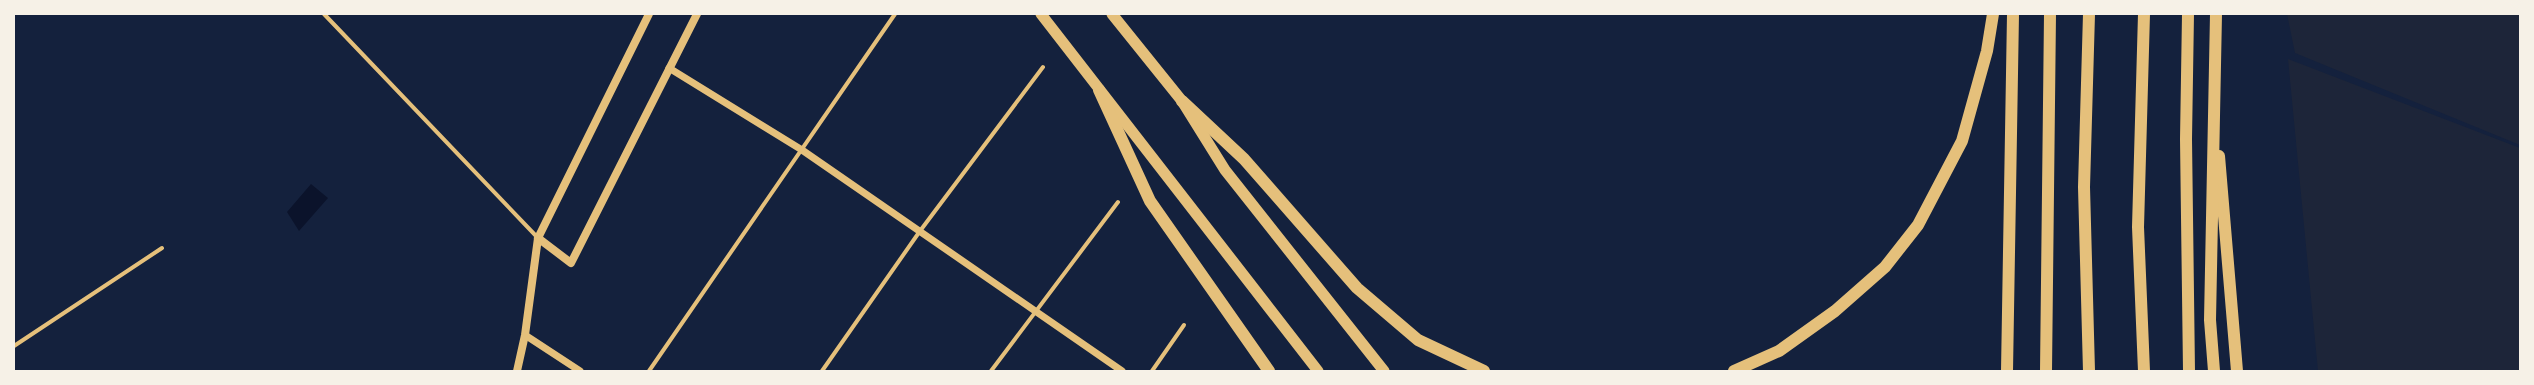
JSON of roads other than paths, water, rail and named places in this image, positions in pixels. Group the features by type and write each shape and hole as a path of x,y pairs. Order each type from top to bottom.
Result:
{"highway":[{"path":"1041,14 1318,371"},
{"path":"1112,14 1182,100 1244,159 1357,288 1418,340 1484,371"},
{"path":"1734,371 1778,351 1835,311 1885,267 1918,225 1962,142 1987,51 1993,14"},
{"path":"2006,371 2013,14"},
{"path":"2046,371 2050,14"},
{"path":"2089,14 2084,187 2089,371"},
{"path":"2144,14 2138,227 2144,371"},
{"path":"2188,14 2186,147 2189,371"},
{"path":"2214,371 2210,320 2213,81 2216,14"},
{"path":"2213,81 2237,371"},
{"path":"1099,90 1150,200 1269,371"},
{"path":"1182,100 1225,170 1384,371"}],"main road":[{"path":"517,371 525,335 538,238 649,14"},
{"path":"538,238 571,263 697,14"}],"street":[{"path":"324,14 538,238"},
{"path":"650,371 895,14"},
{"path":"822,371 920,231 1043,67"},
{"path":"669,68 802,150 1122,371"},
{"path":"991,371 1118,202"},
{"path":"14,346 162,248"},
{"path":"1152,371 1184,325"},
{"path":"525,335 580,371"}]}
